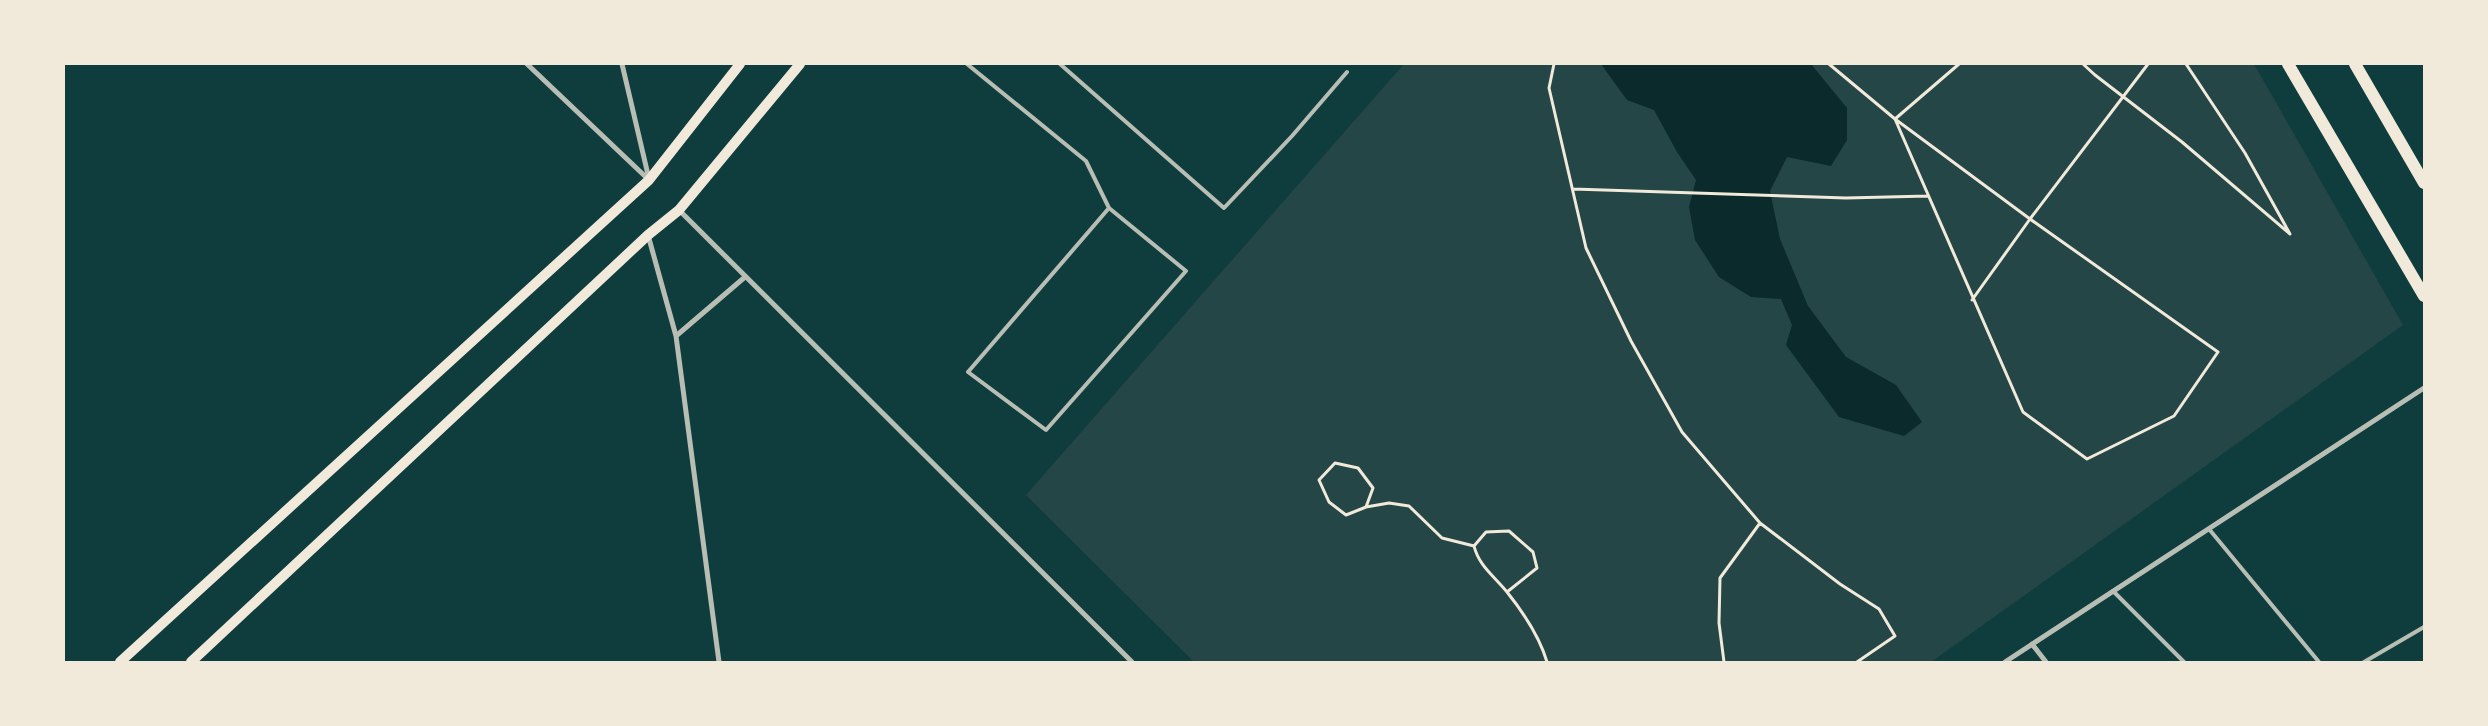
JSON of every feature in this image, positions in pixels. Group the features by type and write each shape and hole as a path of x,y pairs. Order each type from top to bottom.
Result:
{"main road":[{"path":"120,662 649,180 740,64"},
{"path":"191,662 648,235 679,210 800,64"},
{"path":"2288,64 2424,296"},
{"path":"2355,64 2424,183"}],"street":[{"path":"527,64 649,180"},
{"path":"622,64 649,180"},
{"path":"679,210 1132,662"},
{"path":"648,235 676,336 719,662"},
{"path":"676,336 746,277"},
{"path":"2005,662 2424,388"},
{"path":"2032,644 2046,662"}],"lane":[{"path":"967,64 1086,161 1110,208 1186,271 1046,430 968,372 1110,208"},
{"path":"1060,64 1224,208 1292,136 1347,72"},
{"path":"2209,529 2319,662"},
{"path":"2113,592 2184,662"},
{"path":"2364,662 2424,627"}],"path":[{"path":"1554,64 1549,88 1586,248 1632,341 1682,432 1760,523 1840,584 1878,609 1895,636 1857,662"},
{"path":"1829,64 1895,119 2030,219 2218,352 2174,416 2087,459 2023,412 1972,300 1895,119"},
{"path":"1895,119 1959,64"},
{"path":"2083,64 2182,142 2290,234 2245,153 2186,64"},
{"path":"1972,300 2030,219 2148,64"},
{"path":"1572,189 1846,198 1928,196"},
{"path":"1366,507 1372,488 1358,468 1335,463 1319,480 1329,502 1346,515 1366,507 1390,503 1409,506 1442,538 1474,546"},
{"path":"1724,662 1719,623 1720,578 1760,523"},
{"path":"1474,546 1486,532 1509,531 1533,552 1538,568 1507,592"},
{"path":"1474,546 1477,557 1507,592 1542,647 1546,662"}],"shaded area":[{"path":"1404,64 2254,64 2403,325 1931,662 1194,662 1026,495"},
{"path":"1601,64 1811,64 1847,108 1847,140 1831,166 1787,157 1770,191 1780,239 1808,306 1846,357 1896,385 1922,422 1904,436 1839,417 1786,345 1792,325 1781,299 1751,297 1719,277 1695,240 1689,207 1696,180 1677,152 1654,110 1627,100"}]}
